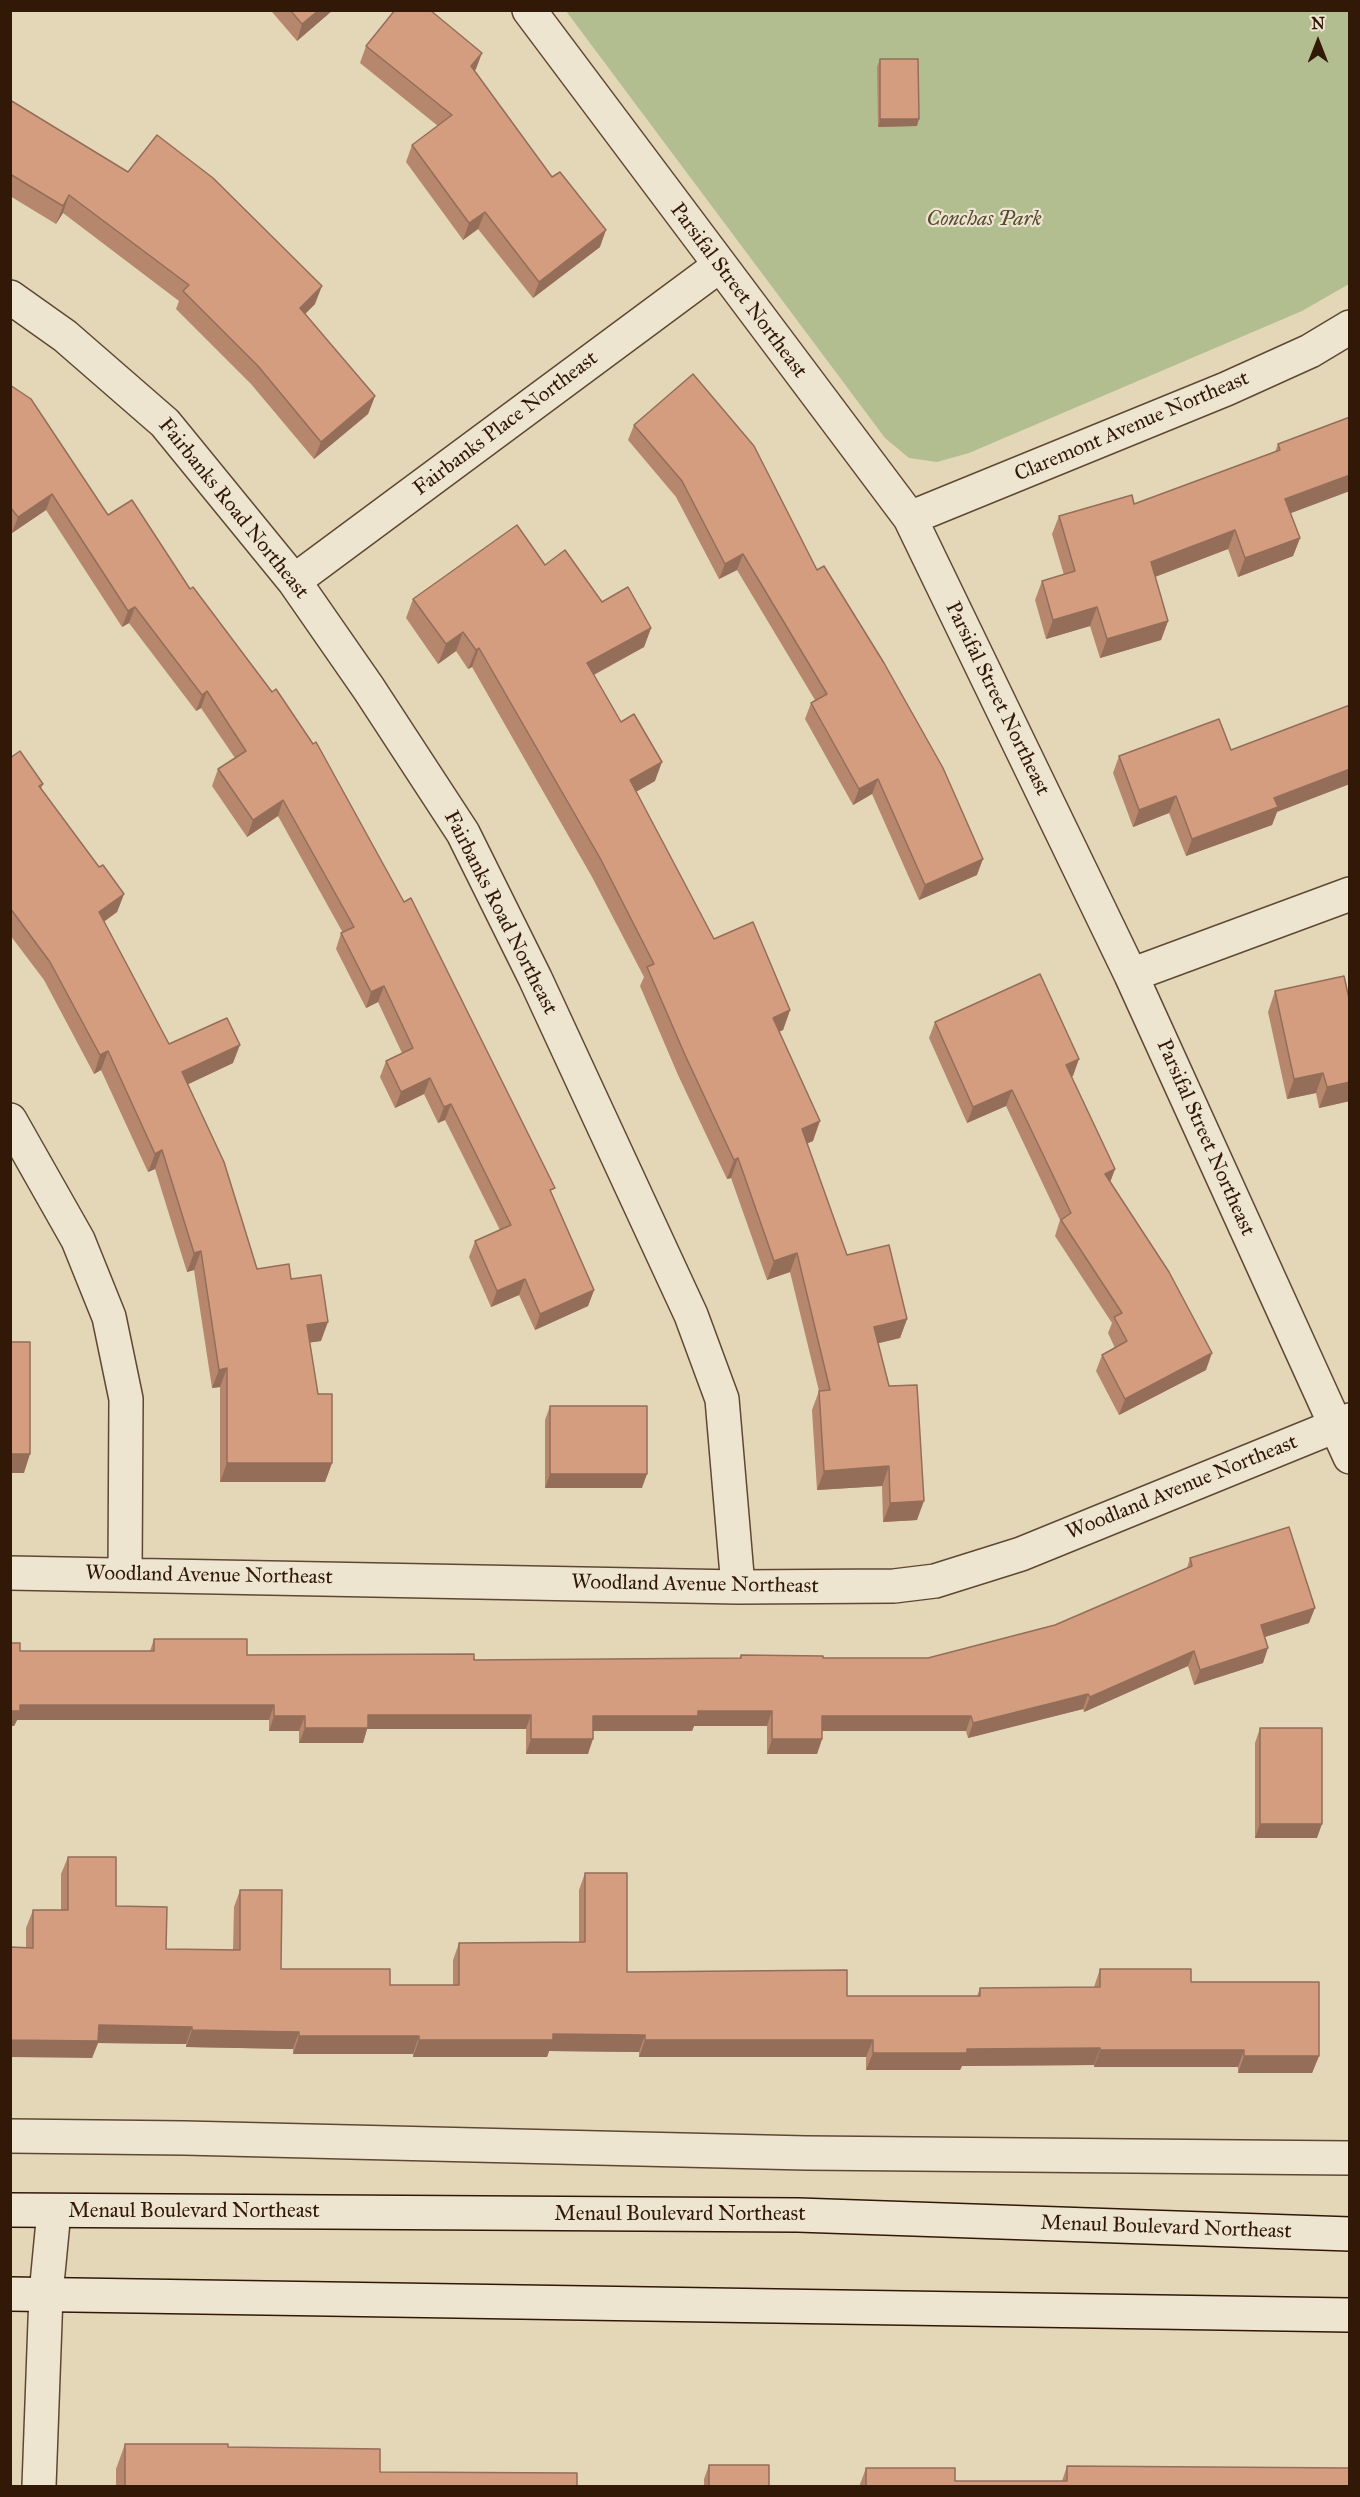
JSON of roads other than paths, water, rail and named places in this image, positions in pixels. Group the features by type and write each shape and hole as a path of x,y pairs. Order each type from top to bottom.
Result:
{"street":[{"name":"Parsifal Street Northeast","path":"529,10 910,518 1131,975 1343,1423 1350,1456"},
{"name":"Fairbanks Place Northeast","path":"294,581 719,266"},
{"name":"Fairbanks Road Northeast","path":"10,297 65,336 165,423 294,581 369,689 463,833 535,978 691,1315 722,1399 738,1587"},
{"name":"Claremont Avenue Northeast","path":"910,518 1226,389 1310,351 1350,327"},
{"path":"1131,975 1350,894"},
{"path":"10,1120 78,1240 109,1317 126,1399 125,1575"},
{"name":"Woodland Avenue Northeast","path":"10,1573 738,1587 894,1586 935,1581 1021,1554 1343,1423"},
{"path":"10,2136 806,2153 1350,2158"},
{"name":"Menaul Boulevard Northeast","path":"10,2210 798,2215 1350,2234"},
{"path":"39,2487 46,2294 54,2211"},
{"path":"10,2294 1350,2315"}],"park label":[{"name":"Conchas Park","path":"984,220"}]}
